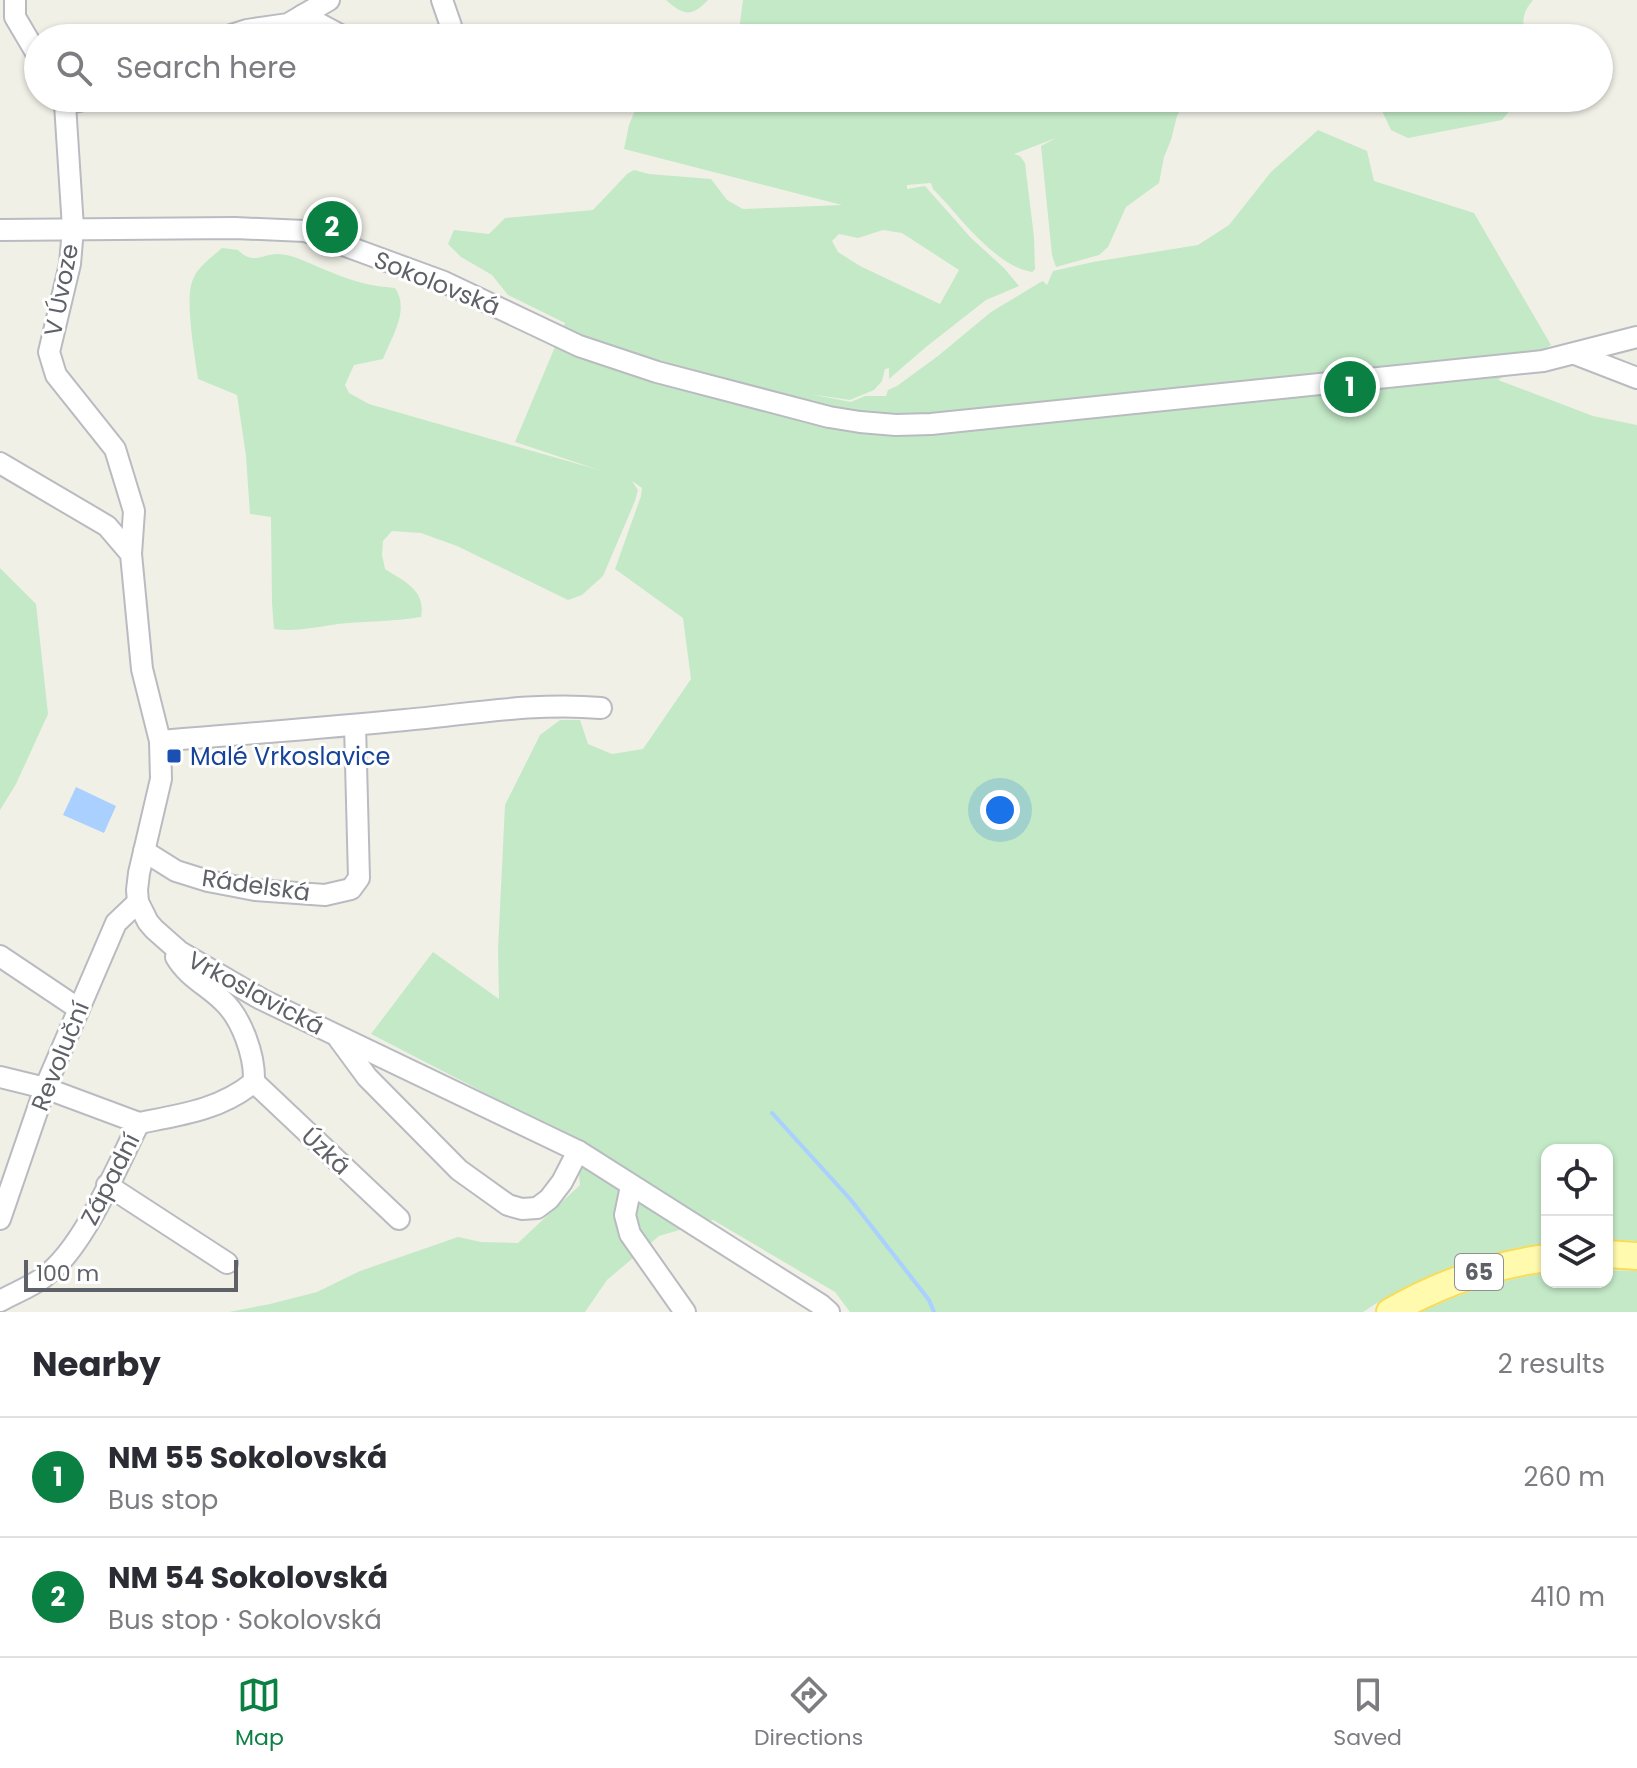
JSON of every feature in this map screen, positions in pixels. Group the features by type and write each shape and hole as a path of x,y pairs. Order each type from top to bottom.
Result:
{"main road":[{"path":"1613,1254 1637,1256"},
{"name":"65","path":"1390,1312 1461,1278 1541,1259"}],"street":[{"path":"288,24 329,0"},
{"path":"442,0 450,24"},
{"path":"15,8 24,27"},
{"path":"303,15 320,24"},
{"name":"V Úvoze","path":"64,112 73,228 70,264 49,352 56,375 115,449 134,511 131,554"},
{"name":"Sokolovská","path":"0,230 235,228 305,231 444,282 579,346 657,372 829,417 896,425 931,424 1543,361 1637,337"},
{"path":"1575,354 1637,378"},
{"path":"0,463 107,526 131,554 142,669 160,741 161,779 144,851 138,902"},
{"path":"160,741 569,705 601,708"},
{"name":"Rádelská","path":"144,851 176,871 255,890 325,895 351,889 359,878 355,725"},
{"name":"Vrkoslavická","path":"138,902 148,922 165,940 201,966 261,999 578,1151 829,1312"},
{"name":"Revoluční","path":"1,1211 45,1088 116,923 138,902"},
{"path":"165,940 184,970 225,1003 247,1038 255,1068 254,1082"},
{"path":"0,956 79,1009"},
{"name":"Vrkoslavická","path":"337,1036 367,1077 459,1170 508,1205 522,1209 537,1208 549,1199 578,1151"},
{"path":"0,1077 45,1088 139,1123"},
{"name":"Západní","path":"0,1301 44,1277 70,1253 139,1123 197,1112 240,1093 254,1082"},
{"name":"Úzká","path":"254,1082 399,1219"},
{"path":"107,1185 227,1263"},
{"path":"631,1186 625,1215 630,1234 685,1312"}],"green space":[{"path":"666,0 708,0 697,10 687,12"},
{"path":"743,0 1533,0 1527,9 1524,24 740,24"},
{"path":"634,112 1179,112 1159,183 1126,207 1108,247 1099,255 1056,267 1052,255 1041,146 1056,138 1014,154 1025,163 1034,237 1035,269 1032,272 1018,268 991,250 933,189 931,183 907,185 907,189 925,186 1019,286 986,300 889,379 889,368 885,369 882,381 874,390 850,400 810,394 851,402 865,396 886,396 888,390 938,356 991,312 1043,281 1047,285 1053,271 1198,245 1229,225 1271,172 1318,130 1367,151 1374,181 1474,213 1551,345 1498,380 1593,416 1637,425 1637,1241 1613,1239 1613,1144 1541,1144 1541,1244 1498,1252 1451,1267 1406,1287 1363,1312 850,1312 835,1292 713,1220 659,1236 607,1280 585,1312 229,1312 317,1292 360,1271 458,1237 481,1242 518,1243 580,1185 576,1140 371,1034 433,952 499,999 498,949 505,805 540,735 560,720 580,720 588,744 612,754 643,749 691,679 683,618 615,569 641,496 642,488 632,481 638,490 635,501 603,576 582,595 568,600 457,546 421,533 392,531 383,541 385,569 417,593 422,608 421,617 298,630 274,629 271,517 250,514 237,395 198,379 190,315 190,291 194,277 222,248 238,250 254,258 273,254 298,258 336,275 395,288 401,305 391,341 383,359 354,365 345,385 349,393 369,404 599,470 515,442 565,323 508,295 492,275 461,257 448,244 454,230 489,234 505,218 593,210 634,170 711,179 727,200 743,209 842,205 624,149","holes":["883,230 902,233 959,270 940,304 860,266 838,252 832,241 839,234 858,238"]},
{"path":"1383,112 1509,112 1502,120 1408,138 1391,130"},
{"path":"0,568 36,604 48,714 16,784 0,810"},
{"path":"1613,1270 1637,1271 1637,1312 1421,1312 1482,1288 1541,1274 1541,1288 1613,1288"}],"water":[{"path":"76,787 116,806 104,833 63,815"}],"waterway":[{"path":"772,1113 851,1200 929,1300 934,1312"}],"place":[{"name":"NM 54 Sokolovská","path":"332,227"},
{"name":"NM 55 Sokolovská","path":"1350,387"},
{"name":"Malé Vrkoslavice","path":"174,756"}]}
